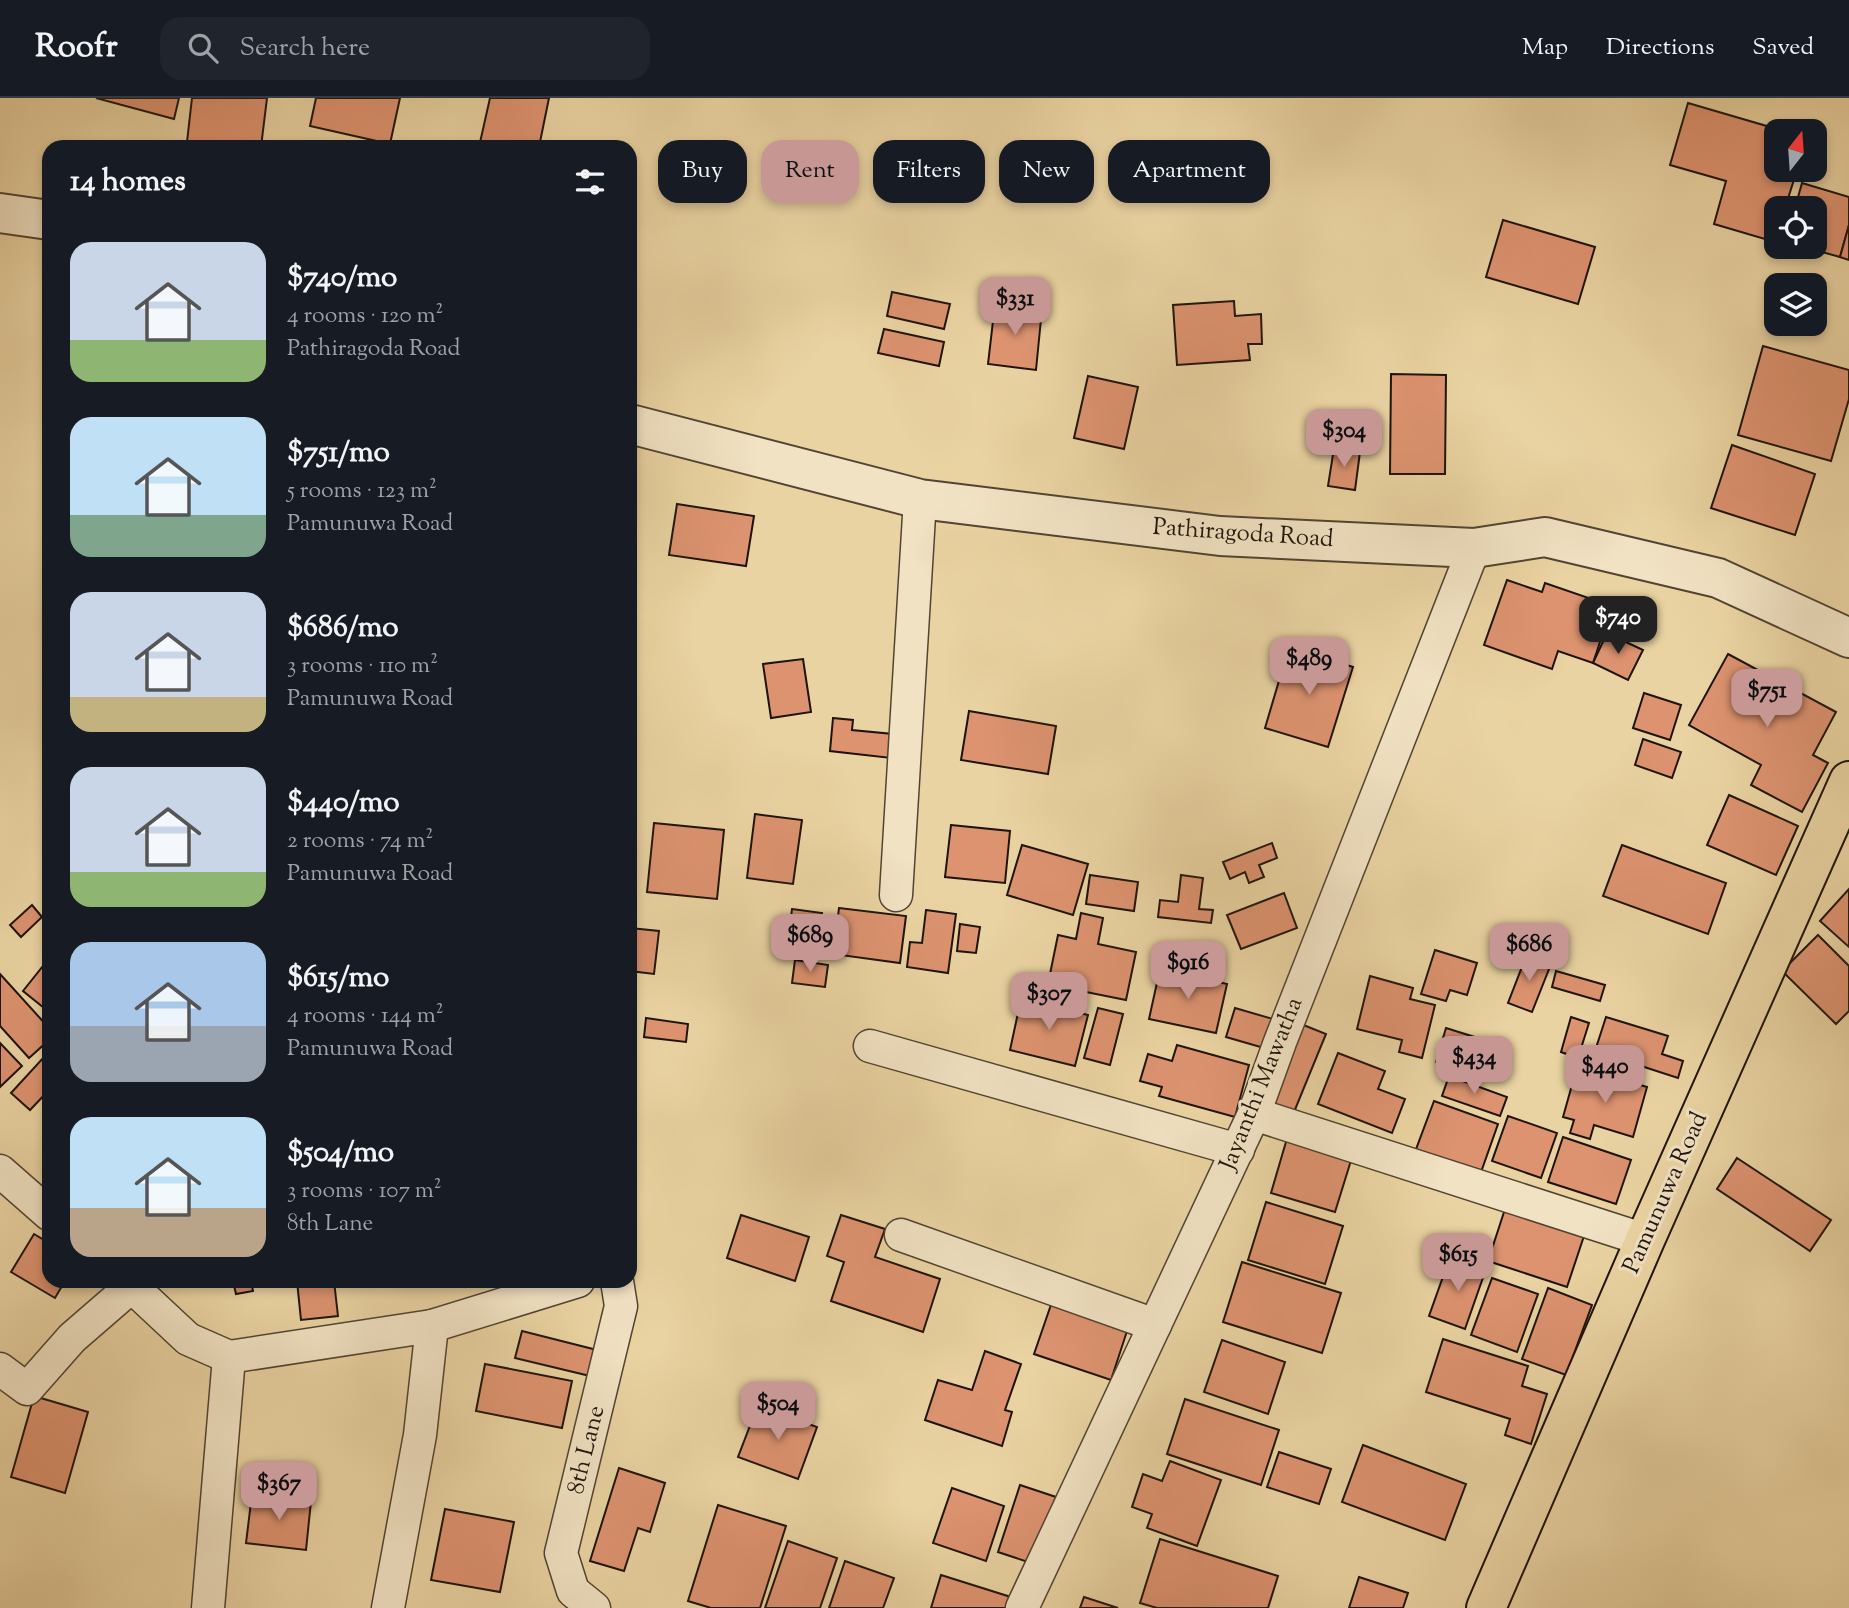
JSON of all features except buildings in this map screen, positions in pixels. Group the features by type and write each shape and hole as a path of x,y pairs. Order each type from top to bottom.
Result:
{"main road":[{"name":"Pamunuwa Road","path":"1486,1608 1645,1240 1849,781"}],"street":[{"path":"0,213 42,219"},
{"name":"Pathiragoda Road","path":"637,427 920,499 1220,536 1474,548 1545,537 1718,578 1849,638"},
{"path":"897,895 920,499"},
{"name":"Jayanthi Mawatha","path":"1022,1608 1254,1114 1474,548"},
{"path":"870,1046 1238,1150"},
{"path":"1254,1114 1645,1240"},
{"path":"0,1171 42,1208"},
{"path":"901,1235 1155,1325"},
{"path":"0,1369 27,1389 72,1338 125,1288"},
{"path":"133,1288 188,1339 229,1357 432,1326 555,1288"},
{"name":"8th Lane","path":"594,1608 573,1591 561,1553 621,1306 618,1288"},
{"path":"388,1608 420,1435 432,1326"},
{"path":"208,1608 229,1357"}]}
